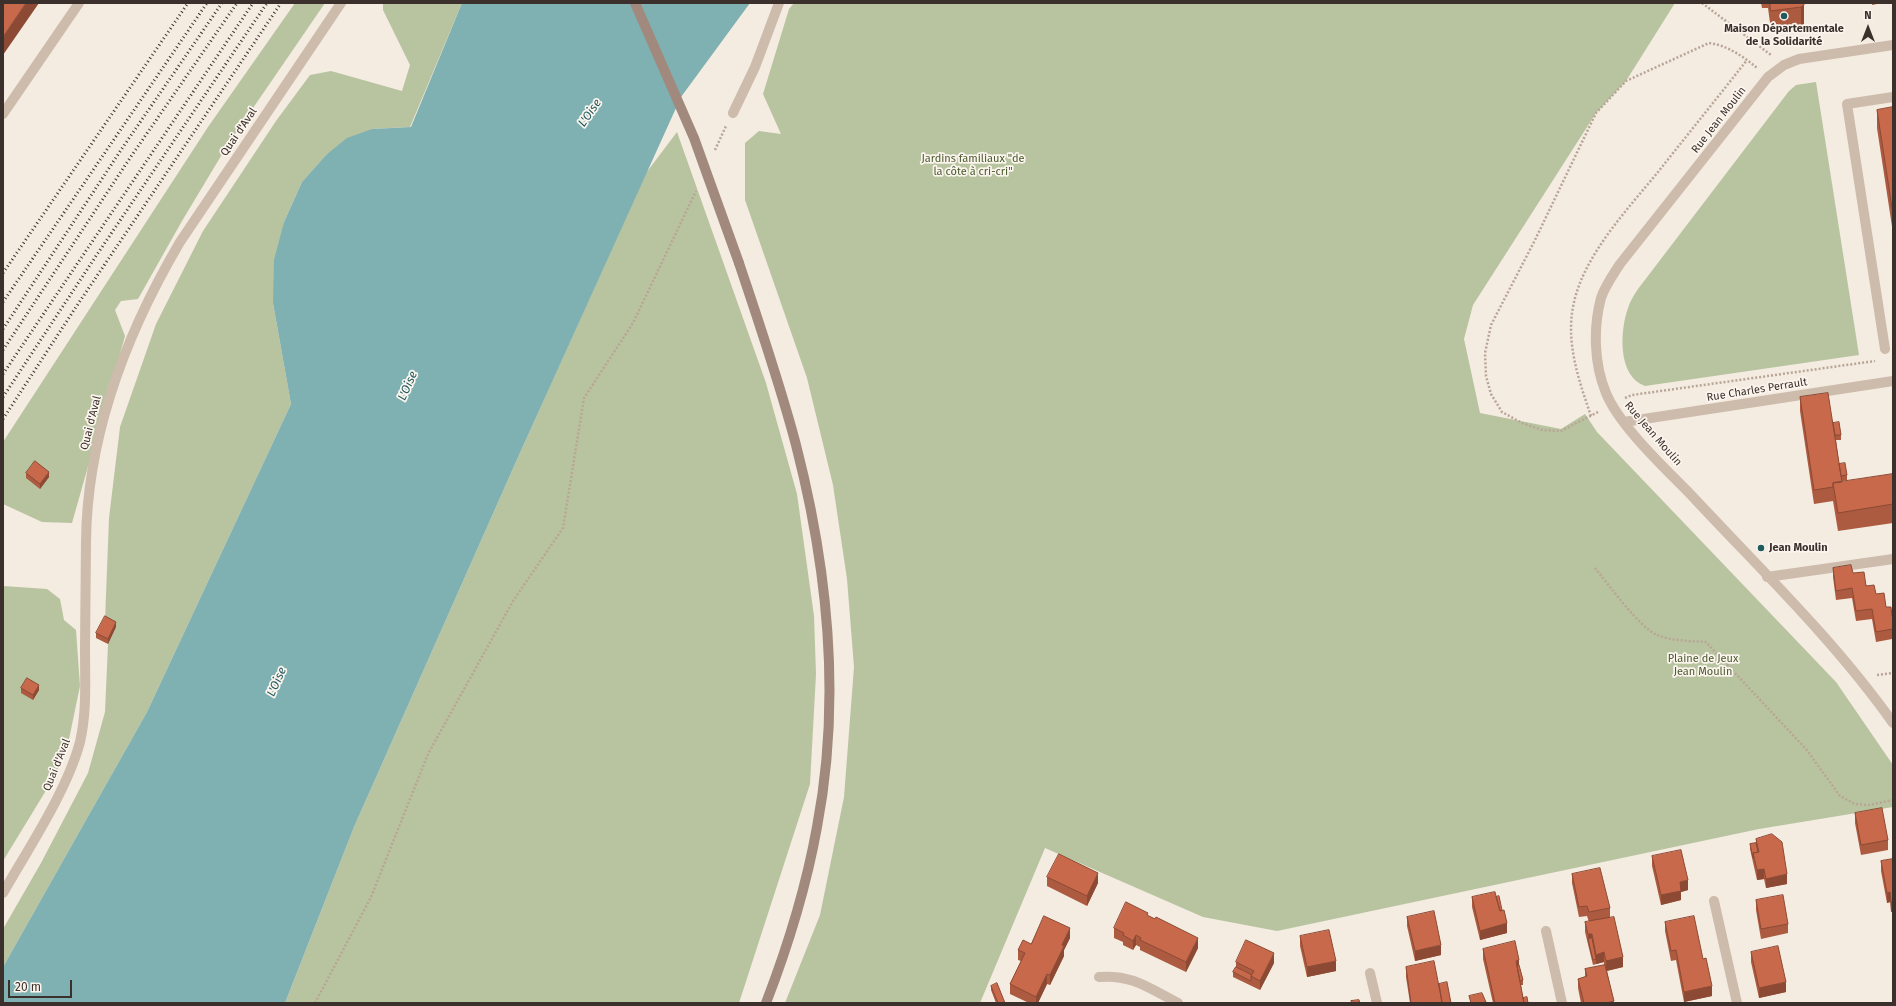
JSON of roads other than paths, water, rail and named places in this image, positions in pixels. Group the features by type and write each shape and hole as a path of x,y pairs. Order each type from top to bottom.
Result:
{"main road":[{"path":"635,3 694,138 739,263 780,391 802,470 820,566 828,651 829,718 824,777 818,825 807,874 794,924 766,1003"}],"street":[{"path":"3,114 78,3"},
{"name":"Quai d'Aval","path":"3,893 50,810 69,771 80,743 85,701 86,540 88,506 101,424 122,360 165,269 180,242 341,3"},
{"path":"733,113 755,67 779,3"},
{"name":"Rue Jean Moulin","path":"1893,45 1799,59 1784,65 1768,77 1620,264 1601,298 1596,340 1598,367 1611,403 1624,422 1840,655 1893,723"},
{"path":"1885,349 1847,104 1893,97"},
{"name":"Rue Charles Perrault","path":"1624,422 1893,381"},
{"path":"1767,577 1893,559"},
{"path":"1714,901 1737,1003"},
{"path":"1546,931 1562,1003"},
{"path":"1370,973 1377,1003"},
{"path":"1099,977 1118,976 1128,978 1178,1003"}],"water":[{"name":"L'Oise","path":"462,3 750,3 681,97 519,455 354,827 285,1003 3,1003 3,967 147,712 291,404 273,303 274,260 284,222 302,182 326,155 347,138 372,129 411,127"}],"railway":[{"path":"3,273 188,3"},
{"path":"3,302 207,3"},
{"path":"3,329 123,147 222,3"},
{"path":"3,350 130,158 237,3"},
{"path":"3,374 253,3"},
{"path":"3,397 98,253 267,3"},
{"path":"3,419 76,307 281,3"}],"place":[{"name":"Maison Départementale de la Solidarité","path":"1784,16"},
{"name":"Jean Moulin","path":"1761,548"}],"park label":[{"name":"Jardins familiaux \"de la côte à cri-cri\"","path":"973,165"},
{"name":"Plaine de Jeux Jean Moulin","path":"1703,665"}]}
